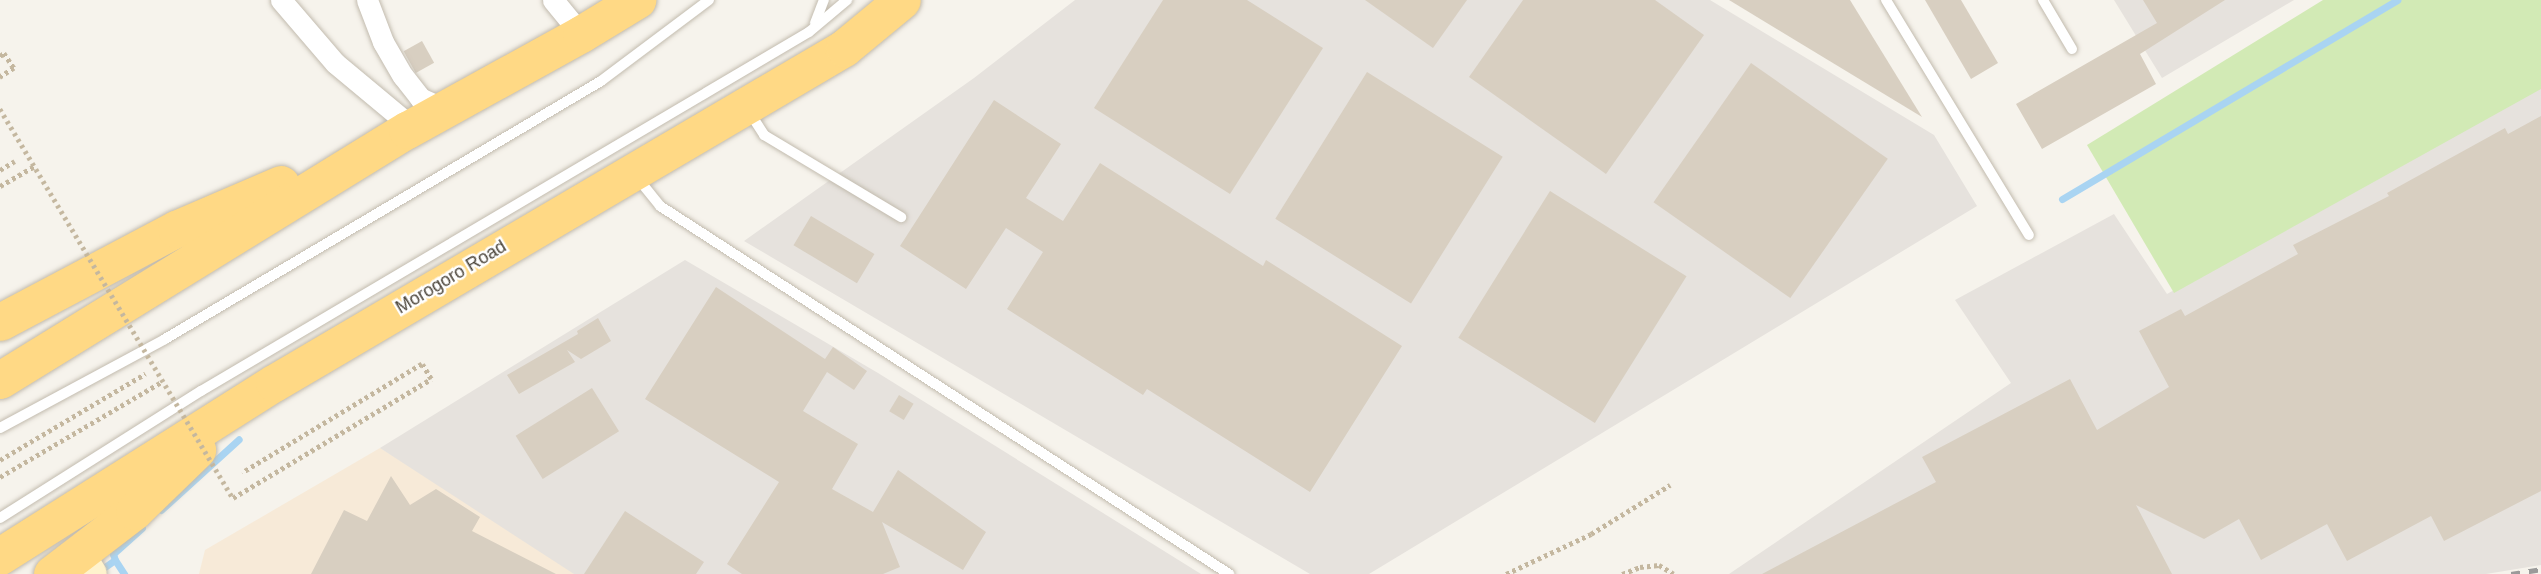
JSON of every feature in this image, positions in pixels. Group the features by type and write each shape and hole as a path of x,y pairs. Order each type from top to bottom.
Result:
{"highway":[{"path":"0,322 176,229 410,129 637,0"},
{"name":"Morogoro Road","path":"0,556 274,383 631,170 844,48 902,0"},
{"path":"0,380 410,129"},
{"path":"74,568 185,460 274,383"}],"street":[{"path":"281,0 335,63 410,129"},
{"path":"367,0 383,42 402,76 420,98 447,110"},
{"path":"553,0 581,34"}],"lane":[{"path":"0,428 165,339 601,81 709,0"},
{"path":"808,32 817,21 824,0"},
{"name":"Morogoro Road","path":"0,518 213,383 808,32 848,0"},
{"path":"1886,0 2029,234"},
{"path":"2043,0 2072,49"},
{"path":"745,105 764,135 901,217"},
{"path":"631,170 660,206 1229,574"}],"path":[{"path":"0,56 4,53 14,68 0,77"},
{"path":"0,109 233,498 431,379 422,364 242,474"},
{"path":"0,170 15,161"},
{"path":"0,186 34,166"},
{"path":"0,460 145,374"},
{"path":"0,477 163,380"},
{"path":"1506,574 1591,534 1670,485"},
{"path":"1622,574 1640,567 1658,565 1674,574"}],"shaded area":[{"path":"1075,0 1710,0 1934,135 1977,206 1369,574 1310,574 744,241 974,78"},
{"path":"2114,0 2294,0 2162,78"},
{"path":"2541,88 2541,565 2486,574 1729,574 2011,383 1955,300 2114,214 2167,294"},
{"path":"685,260 878,373 1201,574 574,574 380,448"},
{"path":"380,448 463,498 577,574 199,574 205,550"}],"green space":[{"path":"2323,0 2541,0 2541,89 2174,293 2087,145"}],"building":[{"path":"1163,0 1247,0 1323,48 1230,194 1094,108"},
{"path":"1365,0 1467,0 1433,48"},
{"path":"1523,0 1655,0 1704,35 1606,174 1469,77"},
{"path":"1729,0 1850,0 1922,117"},
{"path":"1925,0 1961,0 1998,63 1971,79"},
{"path":"2143,0 2225,0 2140,54 2156,84 2042,149 2016,104 2157,23"},
{"path":"422,41 434,63 416,73 404,51"},
{"path":"1751,63 1888,159 1790,298 1653,202"},
{"path":"1367,72 1503,157 1411,303 1275,219"},
{"path":"994,100 1061,144 1026,198 1063,221 1100,163 1263,266 1266,260 1402,346 1310,492 1147,389 1143,395 1007,309 1043,252 1006,228 966,289 900,246"},
{"path":"2541,116 2541,491 2444,541 2431,516 2347,561 2327,524 2261,560 2239,519 2204,539 2136,505 2172,574 1762,574 1936,482 1922,457 2070,379 2097,430 2169,387 2139,331 2181,309 2185,316 2298,254 2293,245 2389,196 2387,193 2505,128 2508,134"},
{"path":"1550,191 1687,276 1595,423 1458,338"},
{"path":"811,216 874,254 857,283 793,245"},
{"path":"716,287 825,359 833,347 867,371 854,390 827,372 803,411 858,444 832,489 873,512 898,470 986,532 963,570 882,522 900,567 883,574 742,574 727,564 779,482 645,399"},
{"path":"598,318 611,341 581,359 567,350 575,362 519,394 507,375 578,334 577,331"},
{"path":"592,388 619,431 543,479 516,436"},
{"path":"899,395 914,404 904,420 889,411"},
{"path":"391,476 410,505 436,489 480,517 472,531 556,574 311,574 344,510 367,521"},
{"path":"625,511 704,562 696,574 584,574"}],"waterway":[{"path":"2062,199 2397,0"},
{"path":"161,510 239,439"},
{"path":"99,571 115,560 113,554 142,528"},
{"path":"115,560 124,574"}],"railway":[{"path":"2511,574 2541,569"}]}
